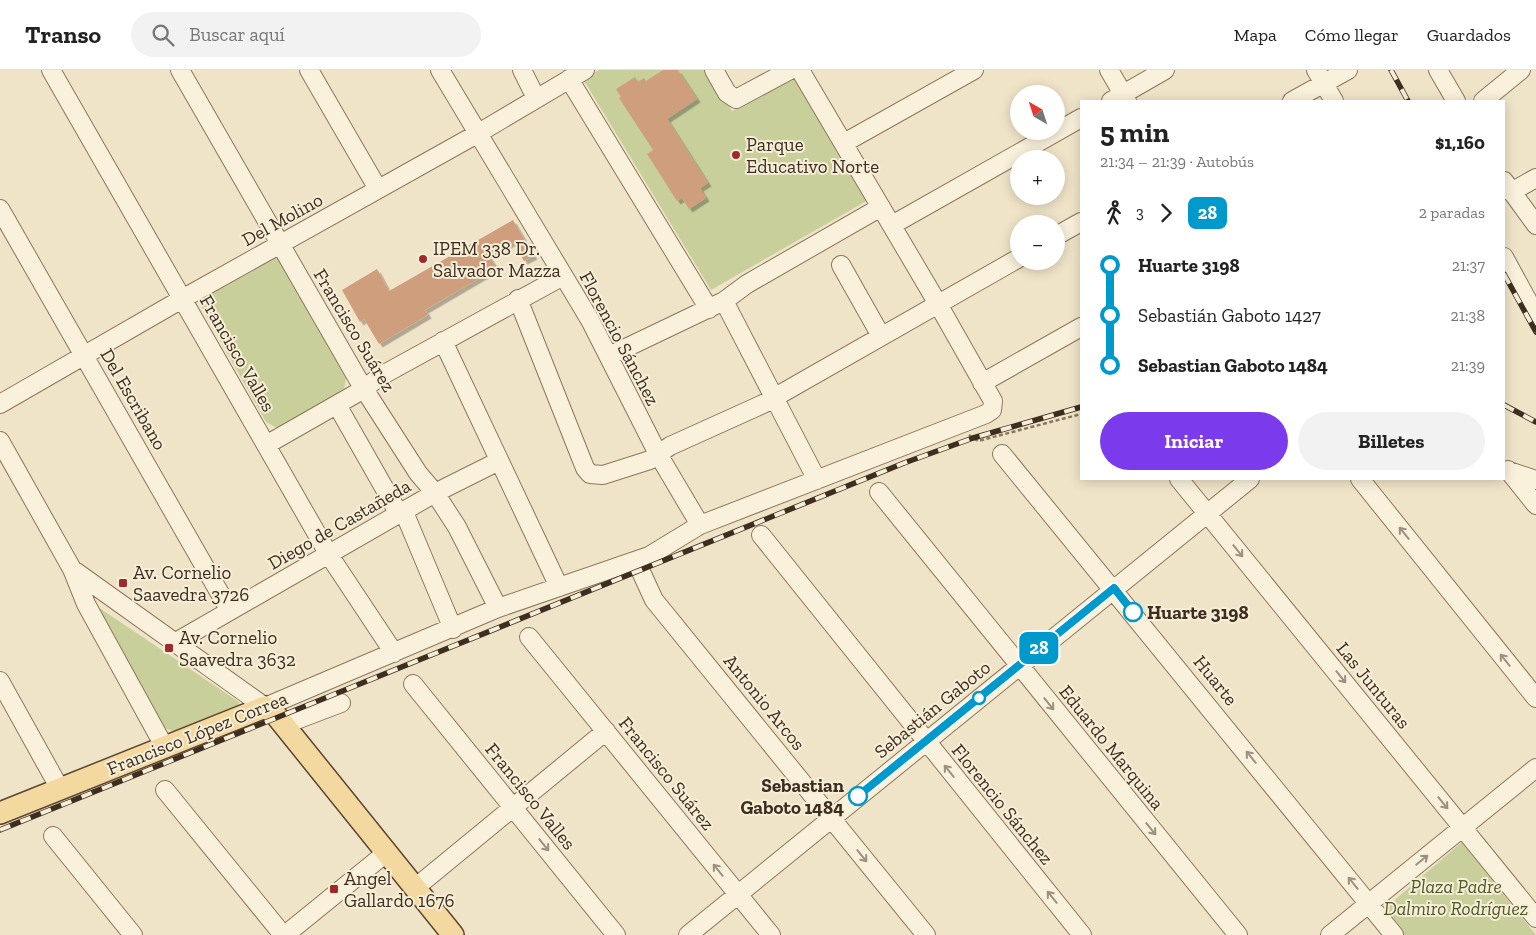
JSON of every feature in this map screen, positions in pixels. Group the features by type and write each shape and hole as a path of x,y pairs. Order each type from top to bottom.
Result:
{"main road":[{"name":"Francisco López Correa","path":"0,813 265,707"},
{"path":"265,707 275,714 453,935"}],"street":[{"name":"Francisco Valles","path":"51,70 329,555 394,653"},
{"name":"Francisco Suárez","path":"180,70 364,389 418,473 436,493 470,550 498,608"},
{"path":"309,70 378,188"},
{"name":"Florencio Sánchez","path":"440,70 609,356 658,454 700,525"},
{"path":"522,70 536,98"},
{"name":"Del Molino","path":"0,404 378,188 477,134 585,70"},
{"path":"714,70 728,93 736,99 790,70"},
{"path":"800,70 938,304 982,383 1080,329"},
{"path":"844,143 974,70"},
{"path":"1109,70 1120,99 1165,70"},
{"path":"1293,100 1320,76 1348,70"},
{"path":"1438,70 1455,100"},
{"path":"1485,100 1521,70"},
{"path":"1320,76 1333,100"},
{"path":"569,79 717,305 775,398 817,480"},
{"path":"892,225 1080,119"},
{"path":"1536,178 1509,194 1536,226"},
{"path":"609,356 717,305 747,284 881,208"},
{"name":"Del Escribano","path":"0,209 230,610"},
{"path":"1065,231 1080,223"},
{"path":"1505,259 1536,316"},
{"path":"518,299 586,472 596,476 650,460 723,420 775,398 790,386 1010,263"},
{"path":"841,265 882,336"},
{"path":"266,445 364,389 379,377 563,276"},
{"path":"443,341 559,588"},
{"name":"Francisco López Correa","path":"265,707 453,629 498,608 636,561 658,551 700,525 986,414 994,405 982,383"},
{"path":"337,405 402,513 453,629"},
{"path":"0,440 72,568 86,604 164,746"},
{"name":"Huarte","path":"1002,454 1114,588 1394,935"},
{"name":"Diego de Castañeda","path":"176,642 436,493 499,461"},
{"path":"1506,470 1536,480"},
{"path":"1506,470 1536,505"},
{"name":"Las Junturas","path":"1181,480 1536,918"},
{"name":"Sebastián Gaboto","path":"688,935 1249,480"},
{"path":"1361,480 1536,698"},
{"name":"Eduardo Marquina","path":"879,492 1018,666 1238,935"},
{"name":"Florencio Sánchez","path":"761,535 1082,935"},
{"name":"Antonio Arcos","path":"636,561 654,600 926,935"},
{"path":"72,568 265,707"},
{"name":"Francisco Suárez","path":"529,637 771,935"},
{"path":"0,681 60,789"},
{"name":"Francisco Valles","path":"413,684 616,935"},
{"path":"284,725 341,703"},
{"path":"415,888 606,731"},
{"path":"1330,935 1536,768"},
{"path":"165,790 284,935 386,854"},
{"path":"53,836 133,935"}],"path":[{"path":"1070,416 1080,414"}],"green space":[{"name":"Parque Educativo Norte","path":"599,70 707,70 732,111 794,76 870,199 711,290 583,79"},
{"path":"276,254 346,378 343,394 279,429 266,422 197,299"},
{"path":"92,603 239,702 238,710 179,733 164,728"},
{"name":"Plaza Padre Dalmiro Rodríguez","path":"1462,842 1536,935 1403,935 1383,910"}],"building":[{"path":"663,70 678,70 697,99 667,119 708,183 700,188 706,198 689,209 682,198 677,201 647,154 653,150 619,98 621,97 616,89 635,77 638,82 644,78 646,81"},
{"path":"513,220 534,256 524,261 513,242 489,256 495,265 483,272 485,275 425,310 428,315 379,344 364,319 360,322 342,290 377,269 389,291"}],"railway":[{"path":"1391,70 1407,100"},
{"path":"1505,276 1536,332"},
{"path":"1505,406 1536,422"},
{"path":"0,830 904,463 973,438 1080,407"}],"bus line":[{"name":"28","path":"858,796 1114,588 1133,612"}],"place":[{"name":"Parque Educativo Norte","path":"736,155"},
{"name":"IPEM 338 Dr. Salvador Mazza","path":"423,259"},
{"name":"Av. Cornelio Saavedra 3726","path":"123,583"},
{"name":"Huarte 3198","path":"1133,612"},
{"name":"Av. Cornelio Saavedra 3632","path":"169,648"},
{"name":"Sebastian Gaboto 1484","path":"858,796"},
{"name":"Angel Gallardo 1676","path":"334,889"}]}
